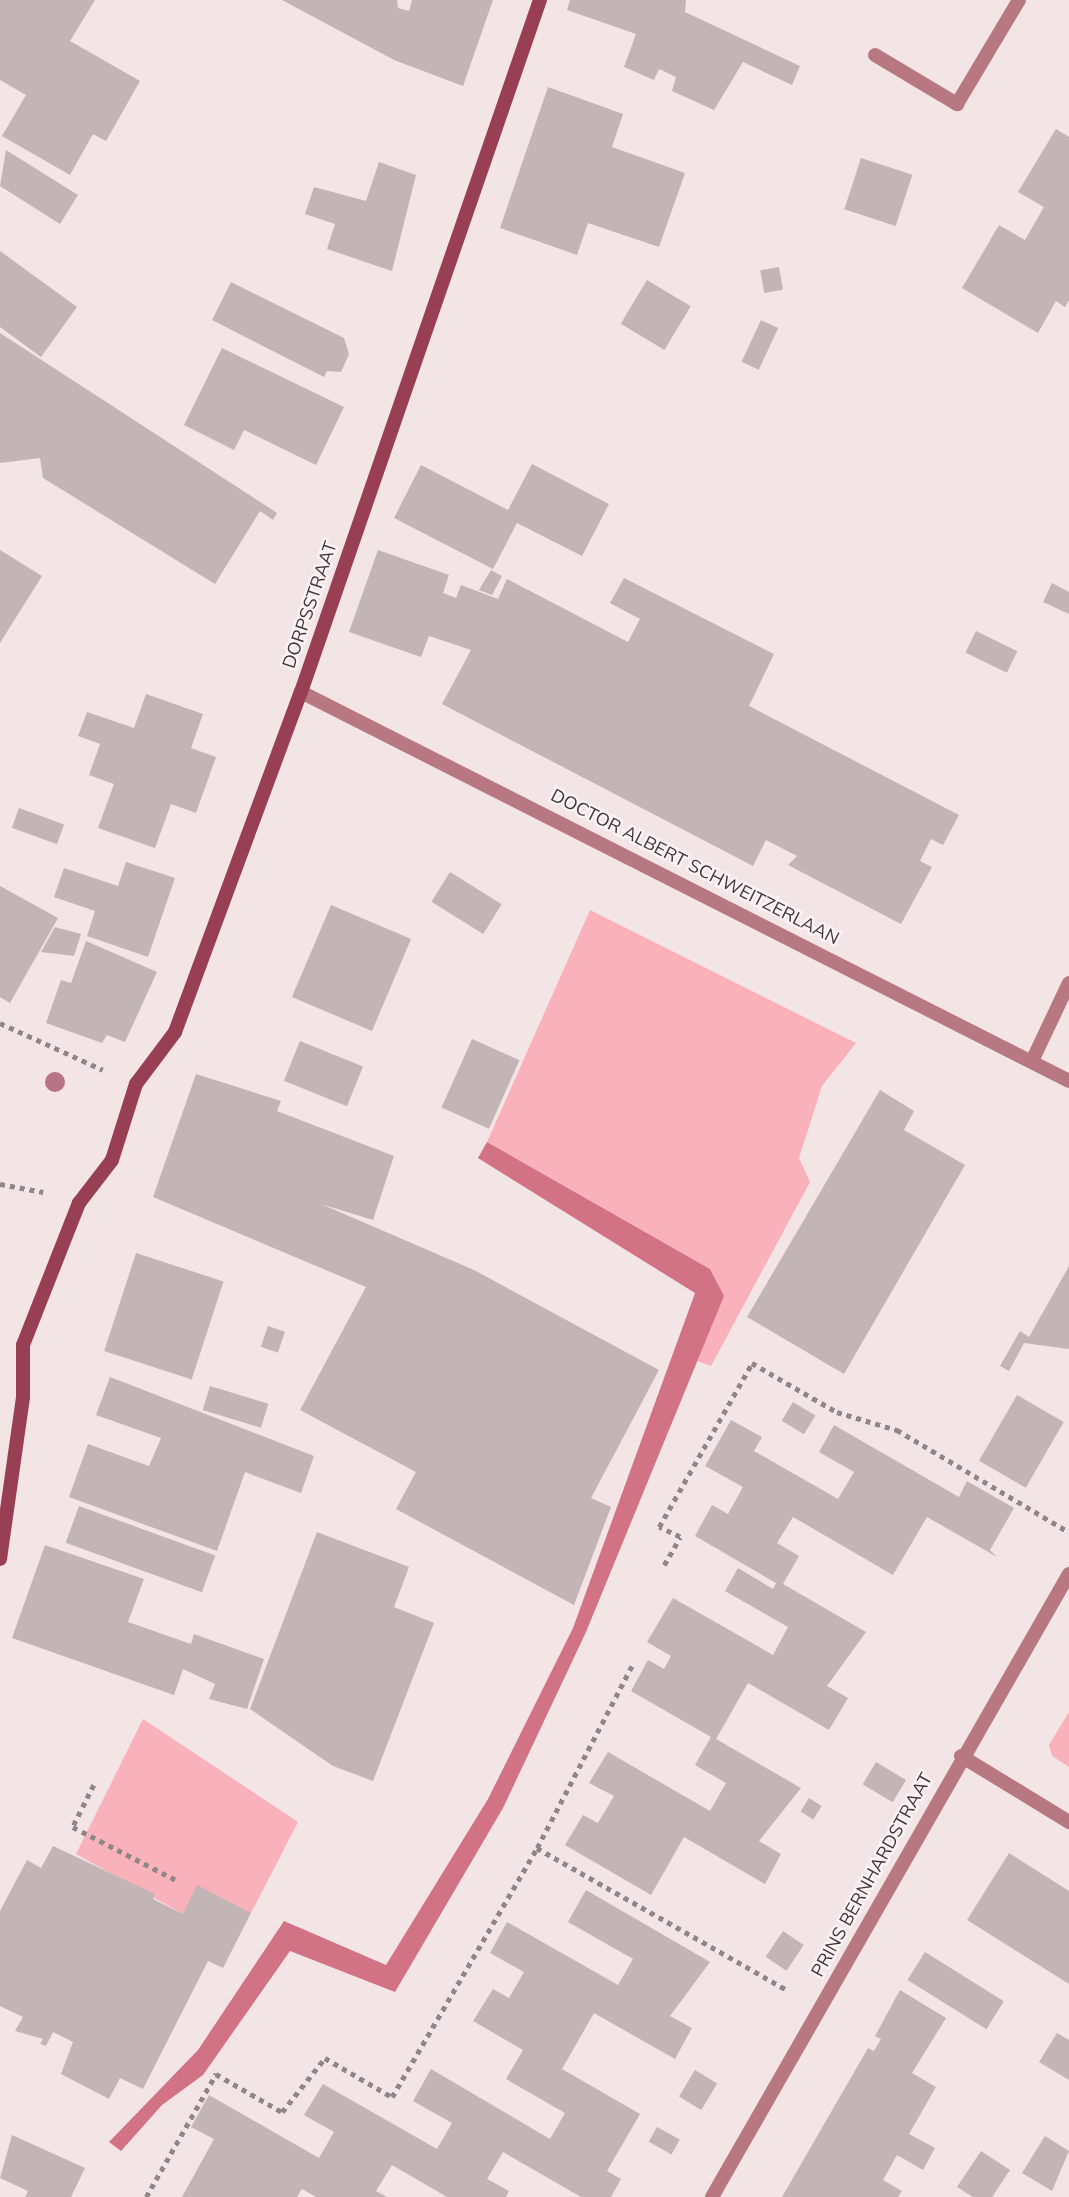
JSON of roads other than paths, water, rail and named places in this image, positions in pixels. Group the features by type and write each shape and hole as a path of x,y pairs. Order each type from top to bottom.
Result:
{"street":[{"name":"DORPSSTRAAT","path":"0,1559 23,1398 23,1345 79,1203 112,1160 136,1084 175,1032 301,692 540,0"},
{"path":"875,55 957,104 1019,0"},
{"name":"DOCTOR ALBERT SCHWEITZERLAAN","path":"301,692 1033,1059 1069,1081"},
{"path":"1033,1059 1069,983"},
{"name":"PRINS BERNHARDSTRAAT","path":"712,2197 961,1756 1069,1574"},
{"path":"961,1756 1069,1822"}]}
